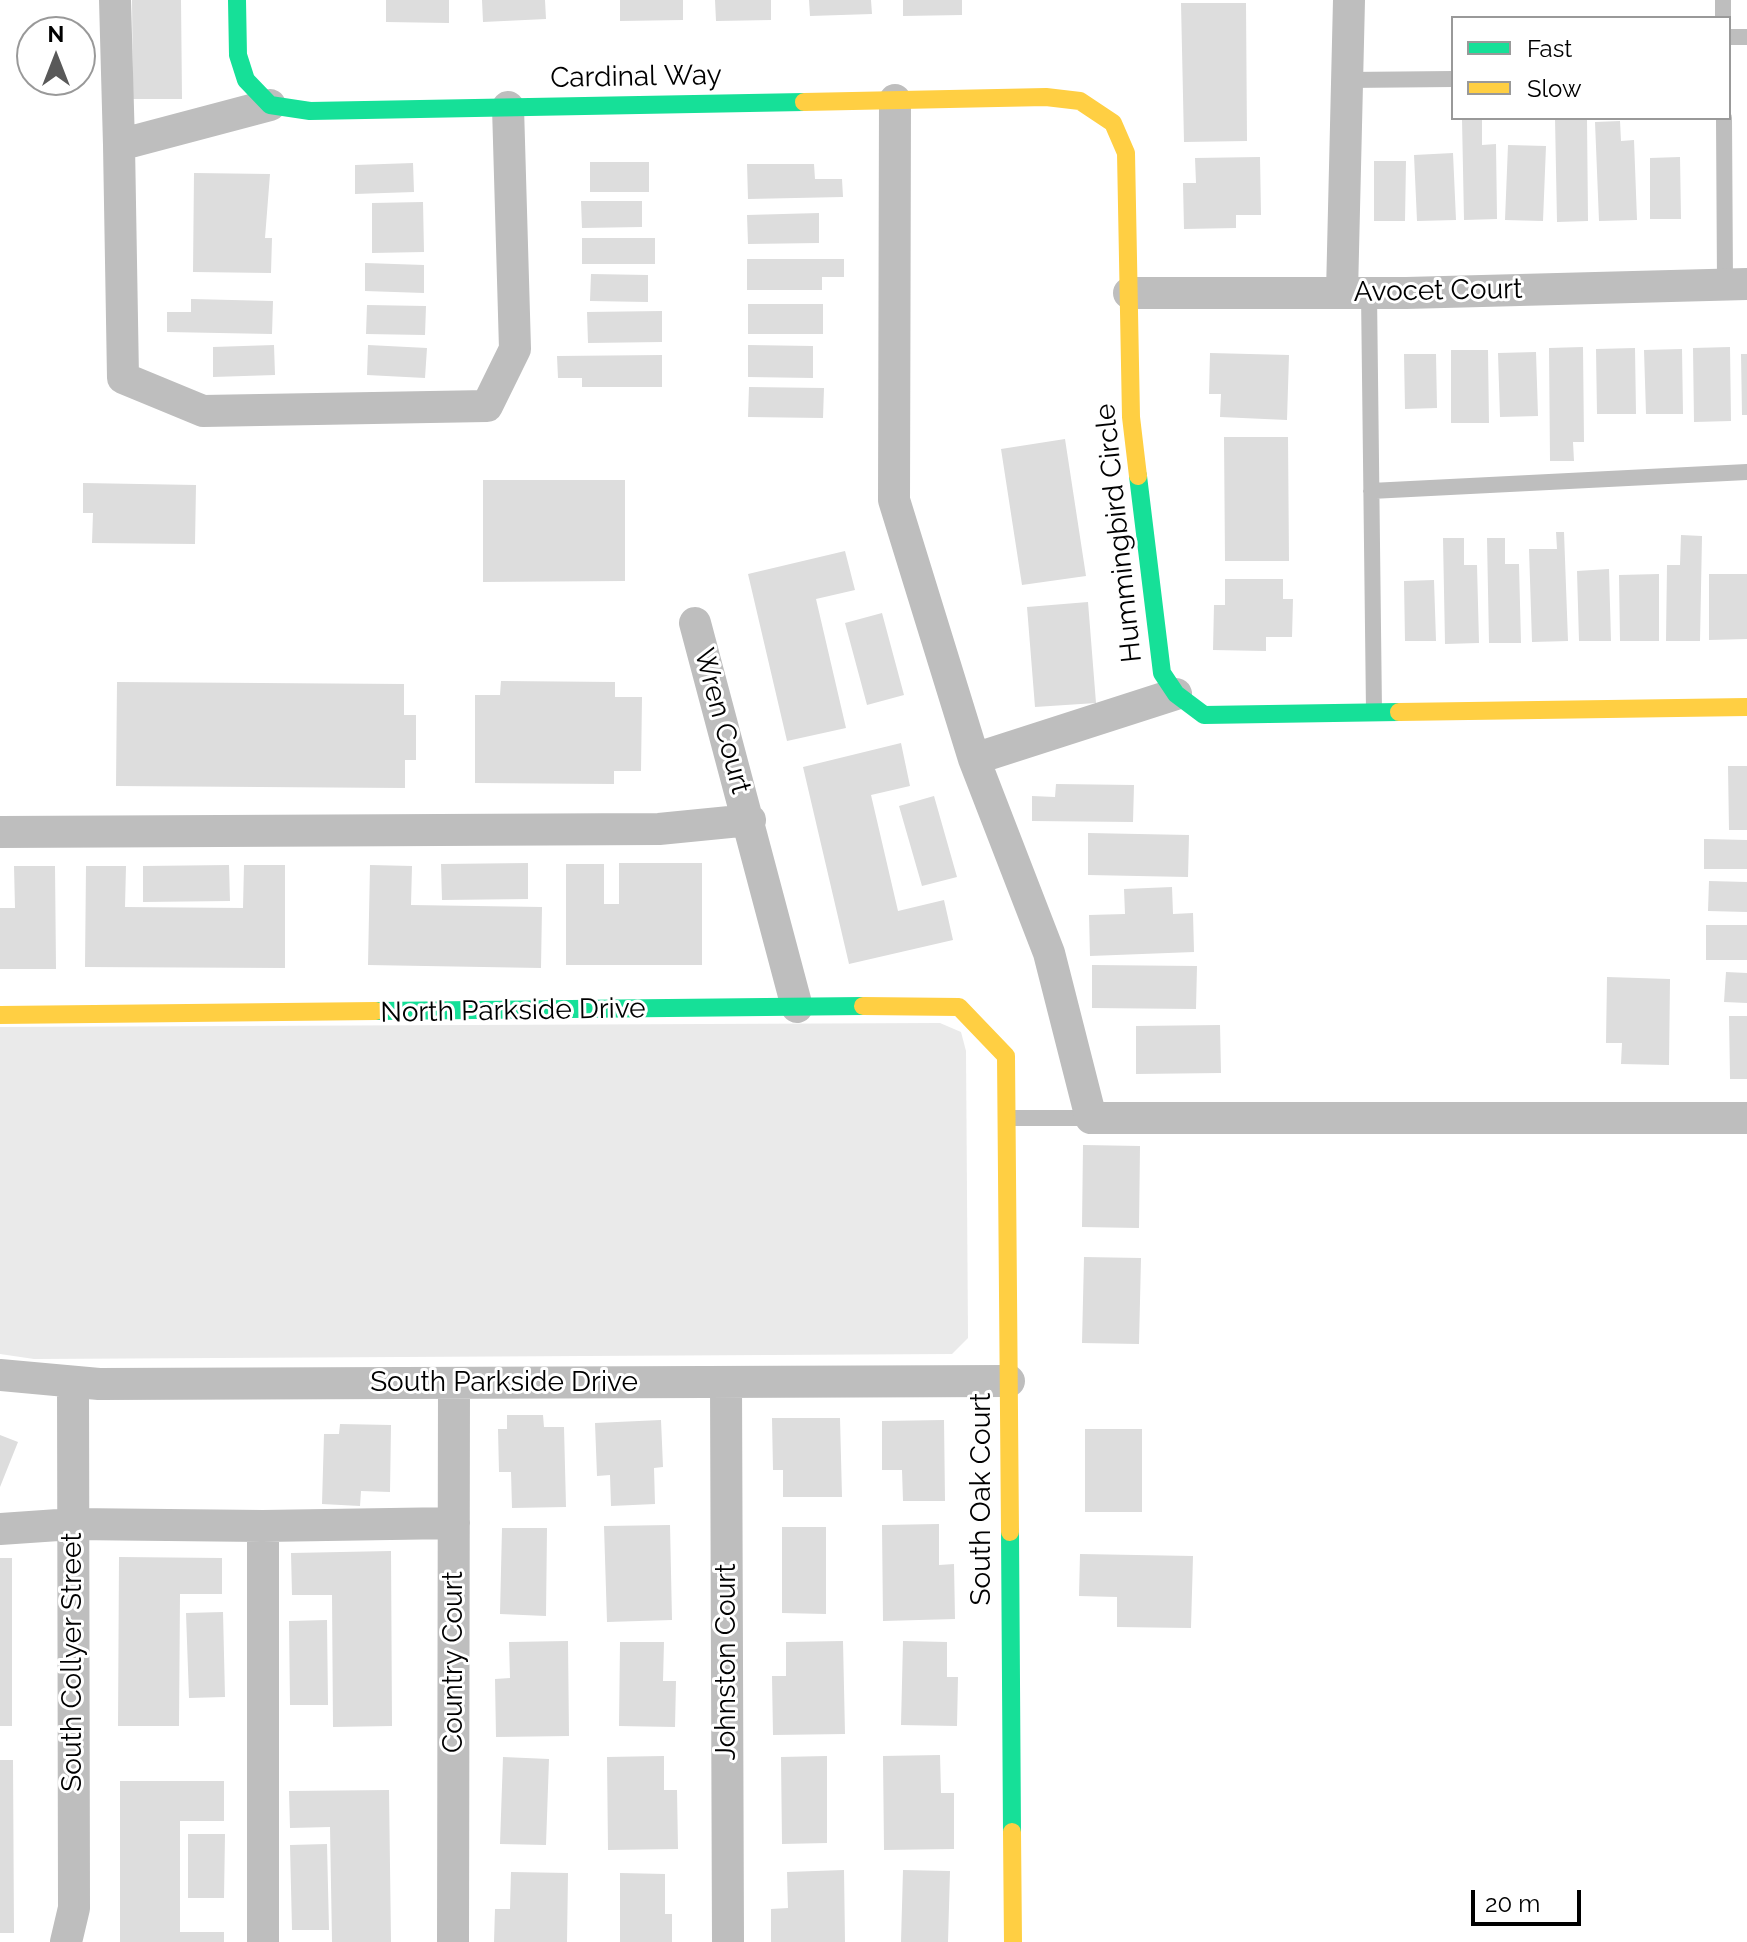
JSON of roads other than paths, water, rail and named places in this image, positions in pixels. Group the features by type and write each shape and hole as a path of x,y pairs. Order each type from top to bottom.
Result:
{"street":[{"path":"115,0 123,378 203,411 487,406 515,349 508,107"},
{"path":"119,145 270,105 246,80 238,55 237,0"},
{"path":"1349,0 1347,80 1356,293"},
{"name":"Cardinal Way","path":"270,105 310,111 1046,97 1080,101 1113,123"},
{"path":"895,100 894,500 974,759 1049,953 1091,1118 1747,1118"},
{"name":"Hummingbird Circle","path":"1113,123 1126,153 1131,417 1162,673 1176,694"},
{"name":"Avocet Court","path":"1129,293 1356,293 1736,284"},
{"name":"Wren Court","path":"695,623 750,820 797,1007"},
{"path":"974,759 1176,694 1204,715 1747,707"},
{"path":"0,832 659,829 750,820"},
{"name":"North Parkside Drive","path":"0,1015 959,1007 1006,1056"},
{"name":"South Oak Court","path":"1006,1056 1013,1942"},
{"name":"South Parkside Drive","path":"0,1375 73,1382 1009,1381"},
{"name":"South Collyer Street","path":"66,1942 74,1908 73,1382"},
{"name":"Johnston Court","path":"726,1382 728,1942"},
{"name":"Country Court","path":"453,1942 454,1383"},
{"path":"0,1529 73,1524 263,1526 454,1523"},
{"path":"263,1526 263,1942"}],"lane":[{"path":"1347,80 1451,79"},
{"path":"1724,120 1736,284"},
{"path":"1356,293 1371,491 1374,712"},
{"path":"1371,491 1747,472"},
{"path":"1007,1118 1091,1118"}]}
